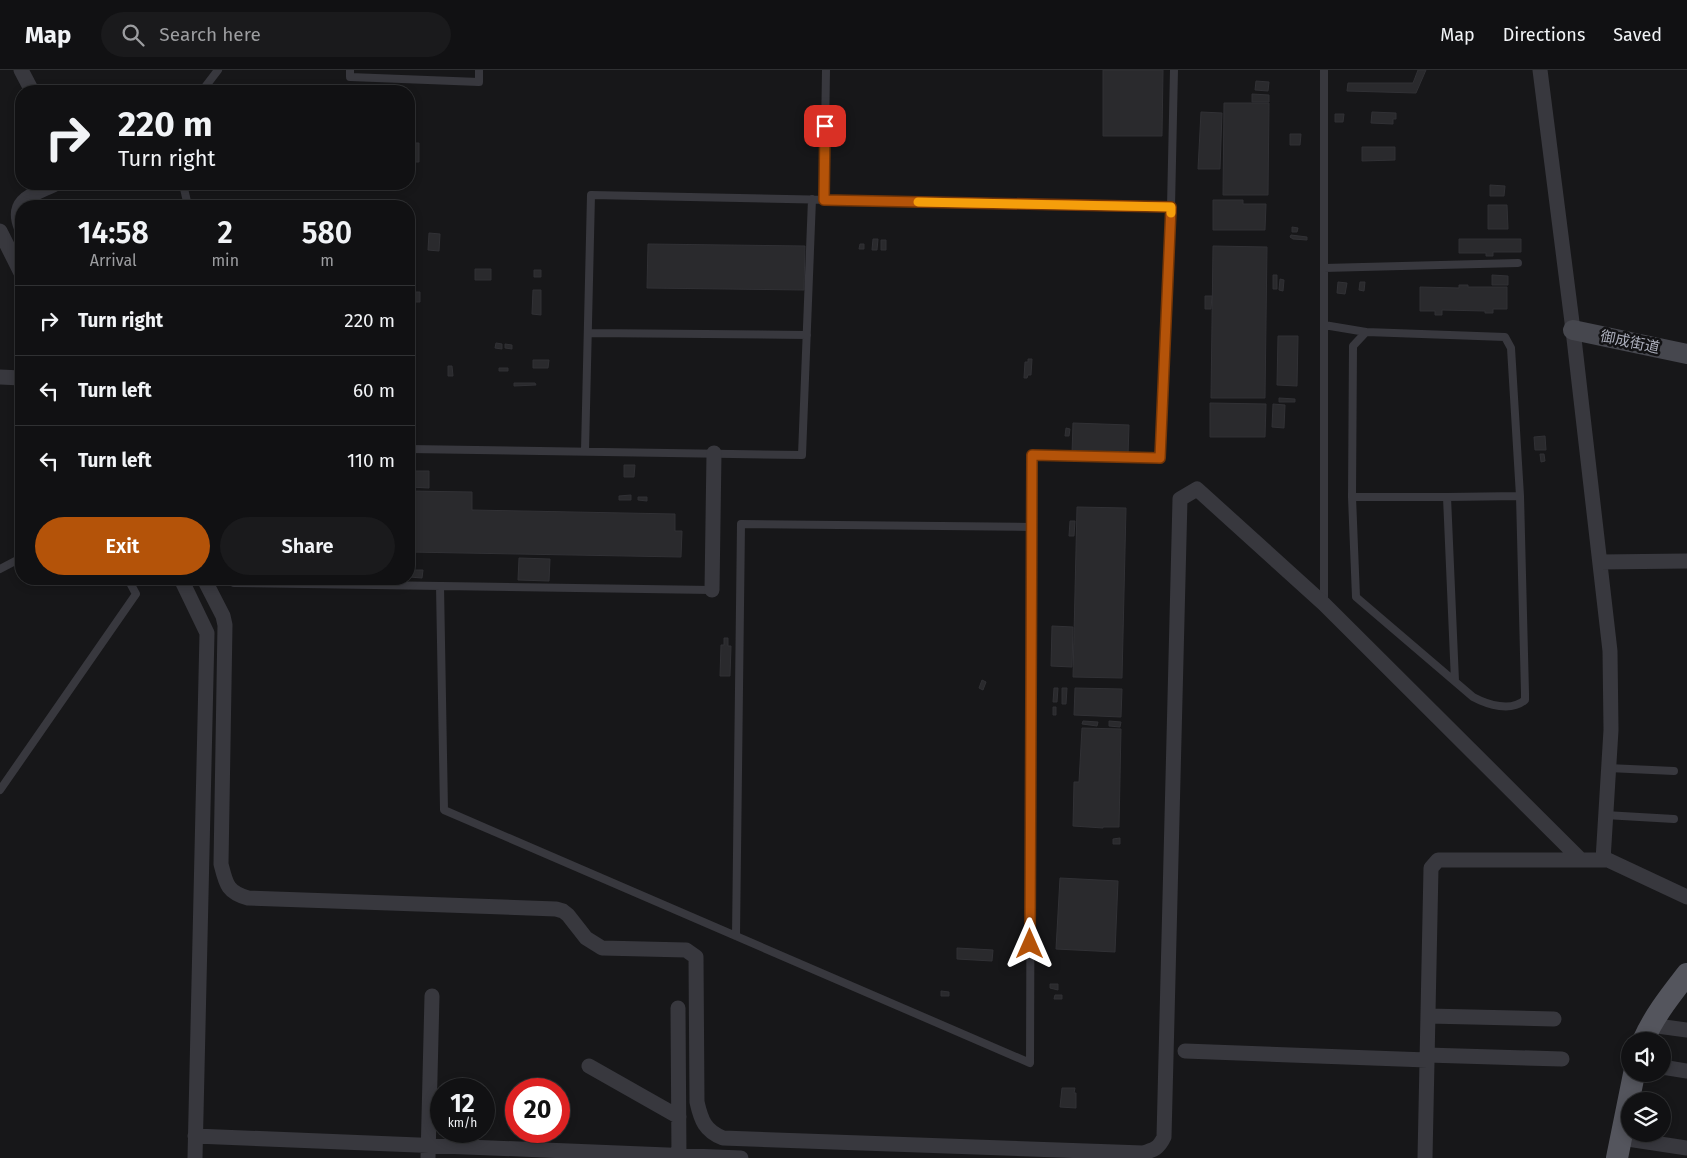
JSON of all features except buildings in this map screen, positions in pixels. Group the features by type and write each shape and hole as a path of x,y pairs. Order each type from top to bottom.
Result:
{"main road":[{"path":"1647,1032 1687,974"},
{"path":"1619,1148 1632,1082"}],"street":[{"path":"21,70 29,85"},
{"path":"1540,70 1574,330 1610,652 1611,730 1603,860"},
{"path":"23,200 43,190"},
{"path":"0,231 15,261"},
{"name":"御成街道","path":"1574,330 1687,354"},
{"path":"0,377 15,378"},
{"path":"712,590 714,453"},
{"path":"207,585 223,616 225,625 221,864 229,887 236,894 248,898 556,909 568,914 586,938 602,948 686,950 696,957 697,1102 699,1114 708,1130 723,1138 1143,1153 1152,1151 1160,1146 1164,1137 1180,499 1196,489 1324,604 1581,860"},
{"path":"1600,562 1687,560"},
{"path":"184,585 207,632 195,1158"},
{"path":"1424,1158 1431,868 1438,860 1608,860 1687,897"},
{"path":"428,1152 432,996"},
{"path":"678,1008 679,1157"},
{"path":"1428,1016 1554,1019"},
{"path":"1660,1032 1687,1030"},
{"path":"1184,1051 1427,1058 1562,1059"},
{"path":"589,1066 679,1117"},
{"path":"1671,1069 1687,1072"},
{"path":"195,1136 428,1152 741,1158"},
{"path":"1619,1148 1687,1148"}],"lane":[{"path":"207,85 218,70"},
{"path":"350,70 350,77 478,82 479,70"},
{"path":"415,80 416,70"},
{"path":"824,200 826,70"},
{"path":"440,586 444,810 1030,1063 1032,455 1160,458 1171,207 1174,70"},
{"path":"1324,70 1324,604"},
{"path":"585,451 592,195 1171,207"},
{"path":"415,449 802,455 812,199"},
{"path":"1324,268 1518,264"},
{"path":"1324,325 1366,332 1504,337 1511,348 1520,496 1525,700 1520,704 1496,707 1473,697 1356,596 1352,497 1353,346 1366,332"},
{"path":"588,333 807,335"},
{"path":"1352,497 1447,498 1520,496"},
{"path":"1447,498 1456,681"},
{"path":"736,936 741,524 1032,527"},
{"path":"0,569 15,561"},
{"path":"0,790 136,594 131,585"},
{"path":"371,585 712,590"},
{"path":"1608,768 1674,771"},
{"path":"1605,816 1674,819"}],"slow traffic":[{"path":"918,202 1171,207 1171,213"}],"route":[{"path":"825,126 824,200 1171,207 1160,458 1032,455 1030,944"}]}
